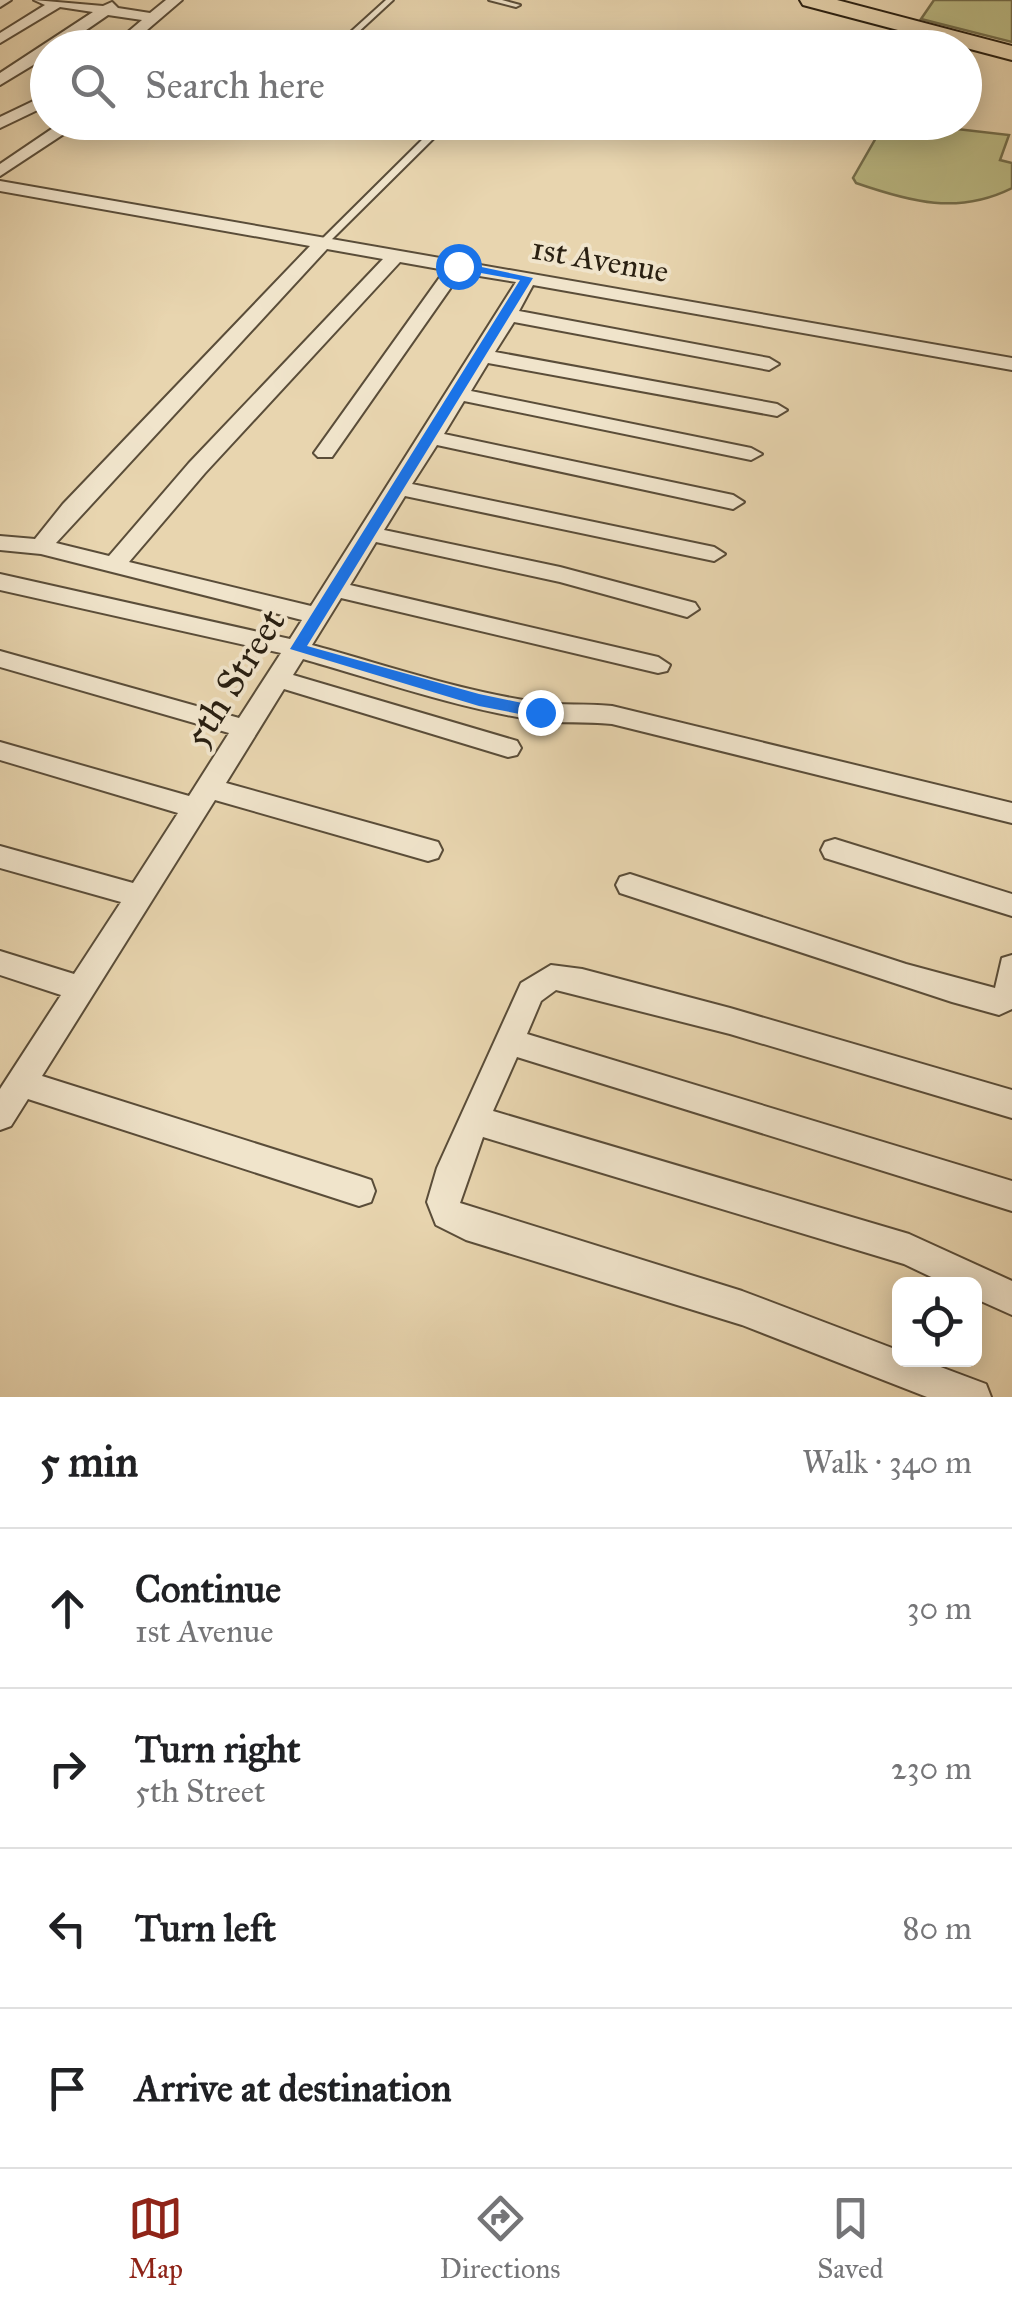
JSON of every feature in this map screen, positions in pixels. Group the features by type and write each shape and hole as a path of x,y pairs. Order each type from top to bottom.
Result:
{"main road":[{"path":"810,0 931,30"},
{"path":"834,0 941,30"},
{"path":"982,42 1012,50"},
{"path":"982,43 1012,50"}],"street":[{"path":"41,0 149,17"},
{"path":"77,30 120,0"},
{"path":"135,30 176,0"},
{"path":"0,39 60,1"},
{"path":"0,51 30,53"},
{"path":"0,80 30,62"},
{"path":"0,124 30,108"},
{"path":"0,171 47,140"},
{"name":"1st Avenue","path":"0,186 1012,364"},
{"path":"41,547 71,509 323,242"},
{"path":"114,565 197,468 396,255"},
{"path":"325,453 458,266"},
{"name":"5th Street","path":"8,1100 336,589 528,278"},
{"path":"508,315 769,364"},
{"path":"482,356 778,410"},
{"path":"458,394 752,454"},
{"path":"431,438 733,502"},
{"path":"399,488 714,554"},
{"path":"370,534 560,575 687,609"},
{"path":"0,543 41,547 318,616"},
{"path":"0,582 298,649 479,700 540,712 571,710 612,715 1012,813"},
{"path":"336,589 658,665"},
{"path":"0,659 247,729"},
{"path":"278,679 508,748"},
{"path":"0,751 428,850"},
{"path":"835,850 1012,905"},
{"path":"0,856 140,896"},
{"path":"630,885 730,914 882,970 1008,1004 1012,967"},
{"path":"0,963 81,990"},
{"path":"972,1397 742,1308 453,1217 443,1202 531,992 540,983 562,977 1012,1104"},
{"path":"511,1042 1012,1196"},
{"path":"8,1100 359,1192"},
{"path":"475,1120 910,1250 1012,1298"}],"lane":[{"path":"356,30 390,0"},
{"path":"492,0 516,5"},
{"path":"323,242 427,140"}],"green space":[{"path":"934,0 1012,0 1012,42 982,34 982,30 965,30 921,19"},
{"path":"982,132 1009,135 1000,160 1012,163 1012,188 992,196 934,203 896,196 856,183 853,178 875,140 982,140"}],"route":[{"path":"458,266 528,278 298,649 479,700 540,712"}]}
